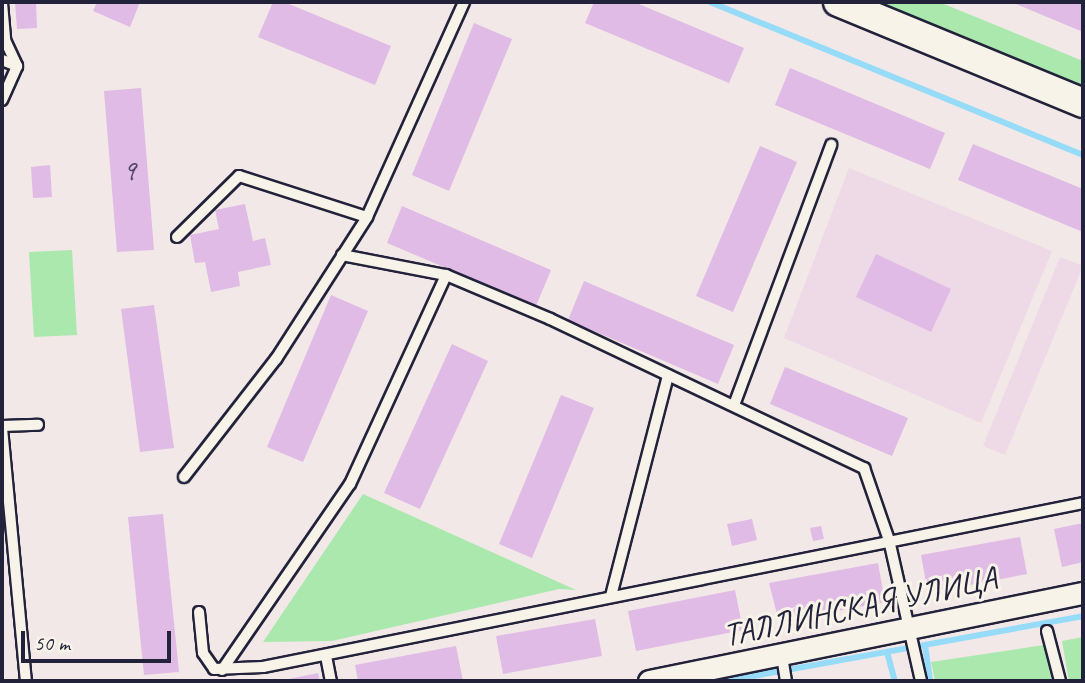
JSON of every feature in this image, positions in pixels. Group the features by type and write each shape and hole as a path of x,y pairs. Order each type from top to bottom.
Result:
{"main road":[{"path":"838,2 1083,103"}],"street":[{"name":"ТАЛЛИНСКАЯ УЛИЦА","path":"649,681 1083,593"}],"lane":[{"path":"2,2 5,40 17,66 2,100"},
{"path":"184,477 276,359 368,217 464,2"},
{"path":"2,60 17,66"},
{"path":"734,405 831,145"},
{"path":"177,237 239,176 368,217"},
{"path":"342,255 446,275 734,405 864,468 889,540 921,681"},
{"path":"222,670 350,484 446,275"},
{"path":"611,596 668,375"},
{"path":"26,681 2,427 38,425"},
{"path":"199,612 202,653 214,669 222,670 326,656 611,596 1083,503"},
{"path":"1047,631 1059,681"},
{"path":"326,656 331,681"},
{"path":"782,656 786,681"}],"shaded area":[{"path":"849,168 1052,251 981,423 784,338"},
{"path":"1060,257 1083,266 1005,455 983,446"}],"green space":[{"path":"864,2 939,2 1083,61 1083,88"},
{"path":"72,250 77,335 34,337 29,252"},
{"path":"363,494 576,590 559,589 332,641 263,642"},
{"path":"1083,637 1083,681 1069,681 1062,641"},
{"path":"1044,645 1052,681 935,681 931,662"}],"building":[{"path":"15,2 36,2 37,28 17,29"},
{"path":"97,2 140,2 130,27 93,11"},
{"path":"273,2 284,2 391,46 375,85 258,37"},
{"path":"594,2 634,2 744,48 729,83 585,23"},
{"path":"1011,2 1083,2 1083,32"},
{"path":"474,23 512,39 449,191 412,175"},
{"path":"790,68 945,133 930,169 775,105"},
{"path":"141,88 154,250 117,252 104,91"},
{"path":"973,144 1083,189 1083,232 958,180"},
{"path":"760,146 797,162 733,312 696,296"},
{"path":"50,165 52,197 33,198 31,167"},
{"path":"245,204 253,241 265,238 271,265 238,272 240,286 211,292 205,262 195,263 190,235 219,229 215,210"},
{"path":"402,206 551,270 536,306 387,243"},
{"path":"876,254 951,289 931,332 856,297"},
{"path":"584,281 734,345 718,384 568,320"},
{"path":"331,295 368,311 303,462 267,447"},
{"path":"154,305 174,448 140,452 121,309"},
{"path":"452,344 488,361 420,509 384,493"},
{"path":"785,367 908,418 892,456 770,404"},
{"path":"561,395 594,408 532,558 499,544"},
{"path":"163,514 179,672 144,675 128,517"},
{"path":"752,519 757,540 732,546 727,524"},
{"path":"1083,523 1083,562 1062,567 1054,529"},
{"path":"821,526 824,539 813,541 810,528"},
{"path":"1020,537 1027,574 928,593 921,555"},
{"path":"878,563 885,602 779,622 769,583"},
{"path":"735,590 743,630 636,651 628,611"},
{"path":"595,619 602,656 503,674 496,636"},
{"path":"456,646 463,681 358,681 355,665"},
{"path":"318,673 320,681 284,680"}],"waterway":[{"path":"710,2 1083,155"},
{"path":"726,681 1083,616"},
{"path":"925,645 930,681"},
{"path":"887,652 895,681"}]}
